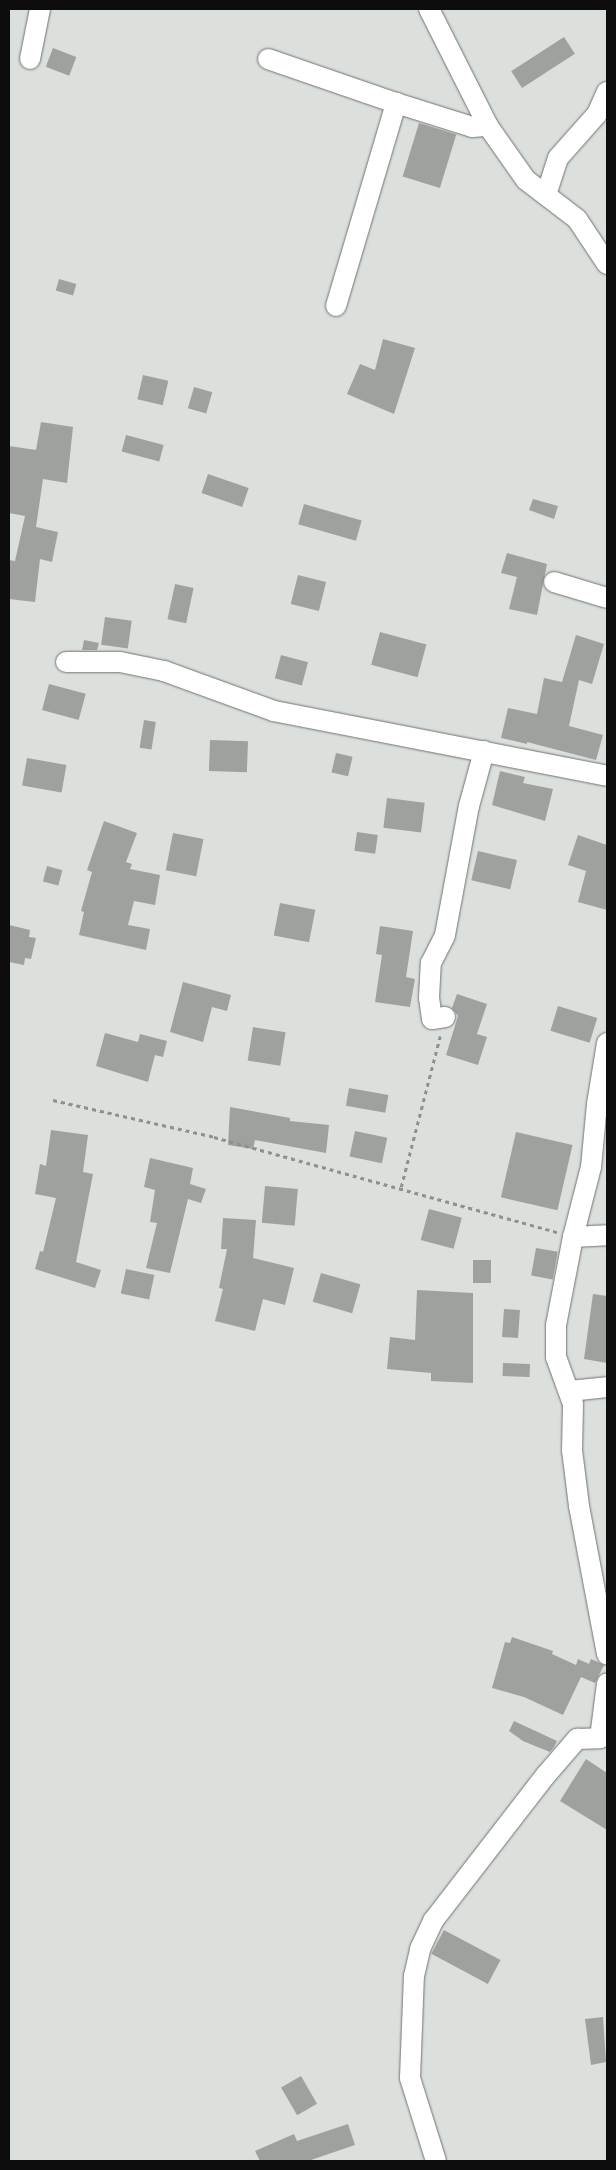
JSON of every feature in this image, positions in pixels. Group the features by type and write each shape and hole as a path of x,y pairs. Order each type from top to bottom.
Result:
{"street":[{"path":"30,59 40,9"},
{"path":"429,9 488,126 526,180 577,219 607,264"},
{"path":"268,59 472,127 488,126"},
{"path":"546,196 558,158 597,114 607,92"},
{"path":"336,306 396,103"},
{"path":"554,582 607,598"},
{"path":"66,662 120,662 164,671 274,711 607,776"},
{"path":"445,1017 432,1019 429,998 431,963 445,935 469,806 484,751"},
{"path":"607,1043 597,1104 593,1160 573,1237 556,1325 556,1357 570,1391 579,1506 607,1654"},
{"path":"573,1237 607,1235"},
{"path":"570,1391 607,1387"},
{"path":"436,2161 410,2078 414,1976 420,1949 433,1921 546,1774 577,1739 600,1738 607,1683"}],"path":[{"path":"401,1187 445,1017"},
{"path":"53,1100 214,1137 401,1187 573,1237"}],"building":[{"path":"564,37 575,54 522,88 511,71"},
{"path":"53,48 76,57 69,76 46,67"},
{"path":"419,123 456,134 440,188 403,177"},
{"path":"59,279 76,284 73,295 56,291"},
{"path":"383,339 415,348 394,414 347,394 360,364 375,370"},
{"path":"143,375 168,381 163,405 137,399"},
{"path":"194,387 212,392 206,413 188,408"},
{"path":"41,422 73,427 67,483 43,479 36,527 58,532 52,562 40,559 35,602 9,599 9,560 15,561 25,516 9,513 9,446 36,450"},
{"path":"126,435 164,445 159,462 122,451"},
{"path":"208,474 249,488 242,507 201,493"},
{"path":"533,499 558,506 554,519 529,510"},
{"path":"304,504 362,521 356,541 298,524"},
{"path":"507,553 547,564 537,615 509,609 517,577 501,573"},
{"path":"298,575 326,582 319,611 291,604"},
{"path":"175,584 194,588 186,623 168,619"},
{"path":"105,617 132,621 128,648 101,645"},
{"path":"380,632 426,644 418,677 371,665"},
{"path":"576,635 604,644 592,684 579,680 569,726 603,735 596,760 527,742 527,744 501,738 508,708 537,714 544,678 562,682"},
{"path":"84,640 99,643 97,650 82,650"},
{"path":"281,655 308,662 302,685 275,678"},
{"path":"49,684 86,694 79,720 42,710"},
{"path":"144,720 156,722 151,750 140,748"},
{"path":"210,740 248,741 247,772 209,771"},
{"path":"336,753 353,757 348,776 332,772"},
{"path":"27,758 66,765 62,793 22,786"},
{"path":"500,771 525,777 523,783 553,789 545,821 492,805"},
{"path":"387,798 425,803 421,832 383,828"},
{"path":"104,821 137,833 126,862 132,864 130,869 160,875 155,905 134,901 128,925 150,929 146,950 79,935 84,912 81,911 92,872 87,870"},
{"path":"357,832 378,835 375,854 354,851"},
{"path":"173,833 203,839 196,876 166,870"},
{"path":"578,835 607,845 607,910 578,902 586,871 568,865"},
{"path":"478,851 517,860 510,889 471,880"},
{"path":"47,866 62,870 58,886 43,881"},
{"path":"280,903 315,910 309,942 274,935"},
{"path":"9,925 30,930 29,937 36,938 31,959 25,958 24,965 9,962"},
{"path":"380,926 413,931 406,977 415,979 410,1007 375,1002 382,955 376,954"},
{"path":"183,982 231,995 227,1011 212,1007 203,1042 170,1032"},
{"path":"457,994 487,1004 477,1034 487,1037 478,1065 446,1055 458,1016 452,1008"},
{"path":"558,1006 597,1018 590,1043 550,1031"},
{"path":"253,1027 286,1032 280,1066 248,1061"},
{"path":"105,1033 138,1042 140,1034 167,1041 163,1057 155,1055 148,1082 96,1066"},
{"path":"349,1088 388,1095 385,1113 346,1106"},
{"path":"230,1107 290,1118 290,1121 329,1125 326,1153 255,1140 253,1149 228,1145"},
{"path":"51,1130 88,1135 83,1172 93,1174 76,1262 101,1270 95,1288 35,1269 40,1251 43,1252 56,1198 35,1194 40,1164 46,1166"},
{"path":"355,1131 387,1138 382,1163 350,1156"},
{"path":"516,1132 573,1145 557,1210 501,1197"},
{"path":"150,1158 193,1168 190,1184 206,1189 201,1203 188,1199 170,1273 146,1268 157,1223 150,1222 155,1190 144,1187"},
{"path":"265,1186 298,1189 295,1226 262,1223"},
{"path":"429,1209 462,1218 454,1249 421,1240"},
{"path":"223,1218 256,1220 253,1258 294,1268 285,1305 263,1299 255,1331 215,1321 223,1289 219,1288 227,1249 221,1249"},
{"path":"536,1248 558,1252 553,1279 531,1276"},
{"path":"473,1260 491,1260 491,1283 473,1283"},
{"path":"126,1269 154,1275 149,1299 121,1293"},
{"path":"321,1273 360,1284 352,1313 313,1302"},
{"path":"417,1290 473,1293 473,1383 431,1381 431,1373 387,1369 390,1337 415,1340"},
{"path":"593,1294 607,1296 607,1363 584,1359"},
{"path":"504,1309 520,1310 518,1338 502,1337"},
{"path":"503,1363 530,1364 530,1377 503,1376"},
{"path":"512,1637 553,1651 552,1654 576,1665 578,1659 589,1664 591,1659 604,1665 595,1683 581,1677 563,1715 524,1697 492,1688 505,1642 510,1643"},
{"path":"514,1721 557,1741 554,1747 550,1752 523,1741 509,1731"},
{"path":"586,1759 607,1773 607,1830 560,1801"},
{"path":"444,1930 501,1960 488,1984 431,1954"},
{"path":"603,2017 606,2062 591,2065 585,2019"},
{"path":"301,2076 317,2104 297,2115 281,2088"},
{"path":"348,2124 355,2145 308,2161 260,2161 255,2151 294,2134 297,2141"}]}
